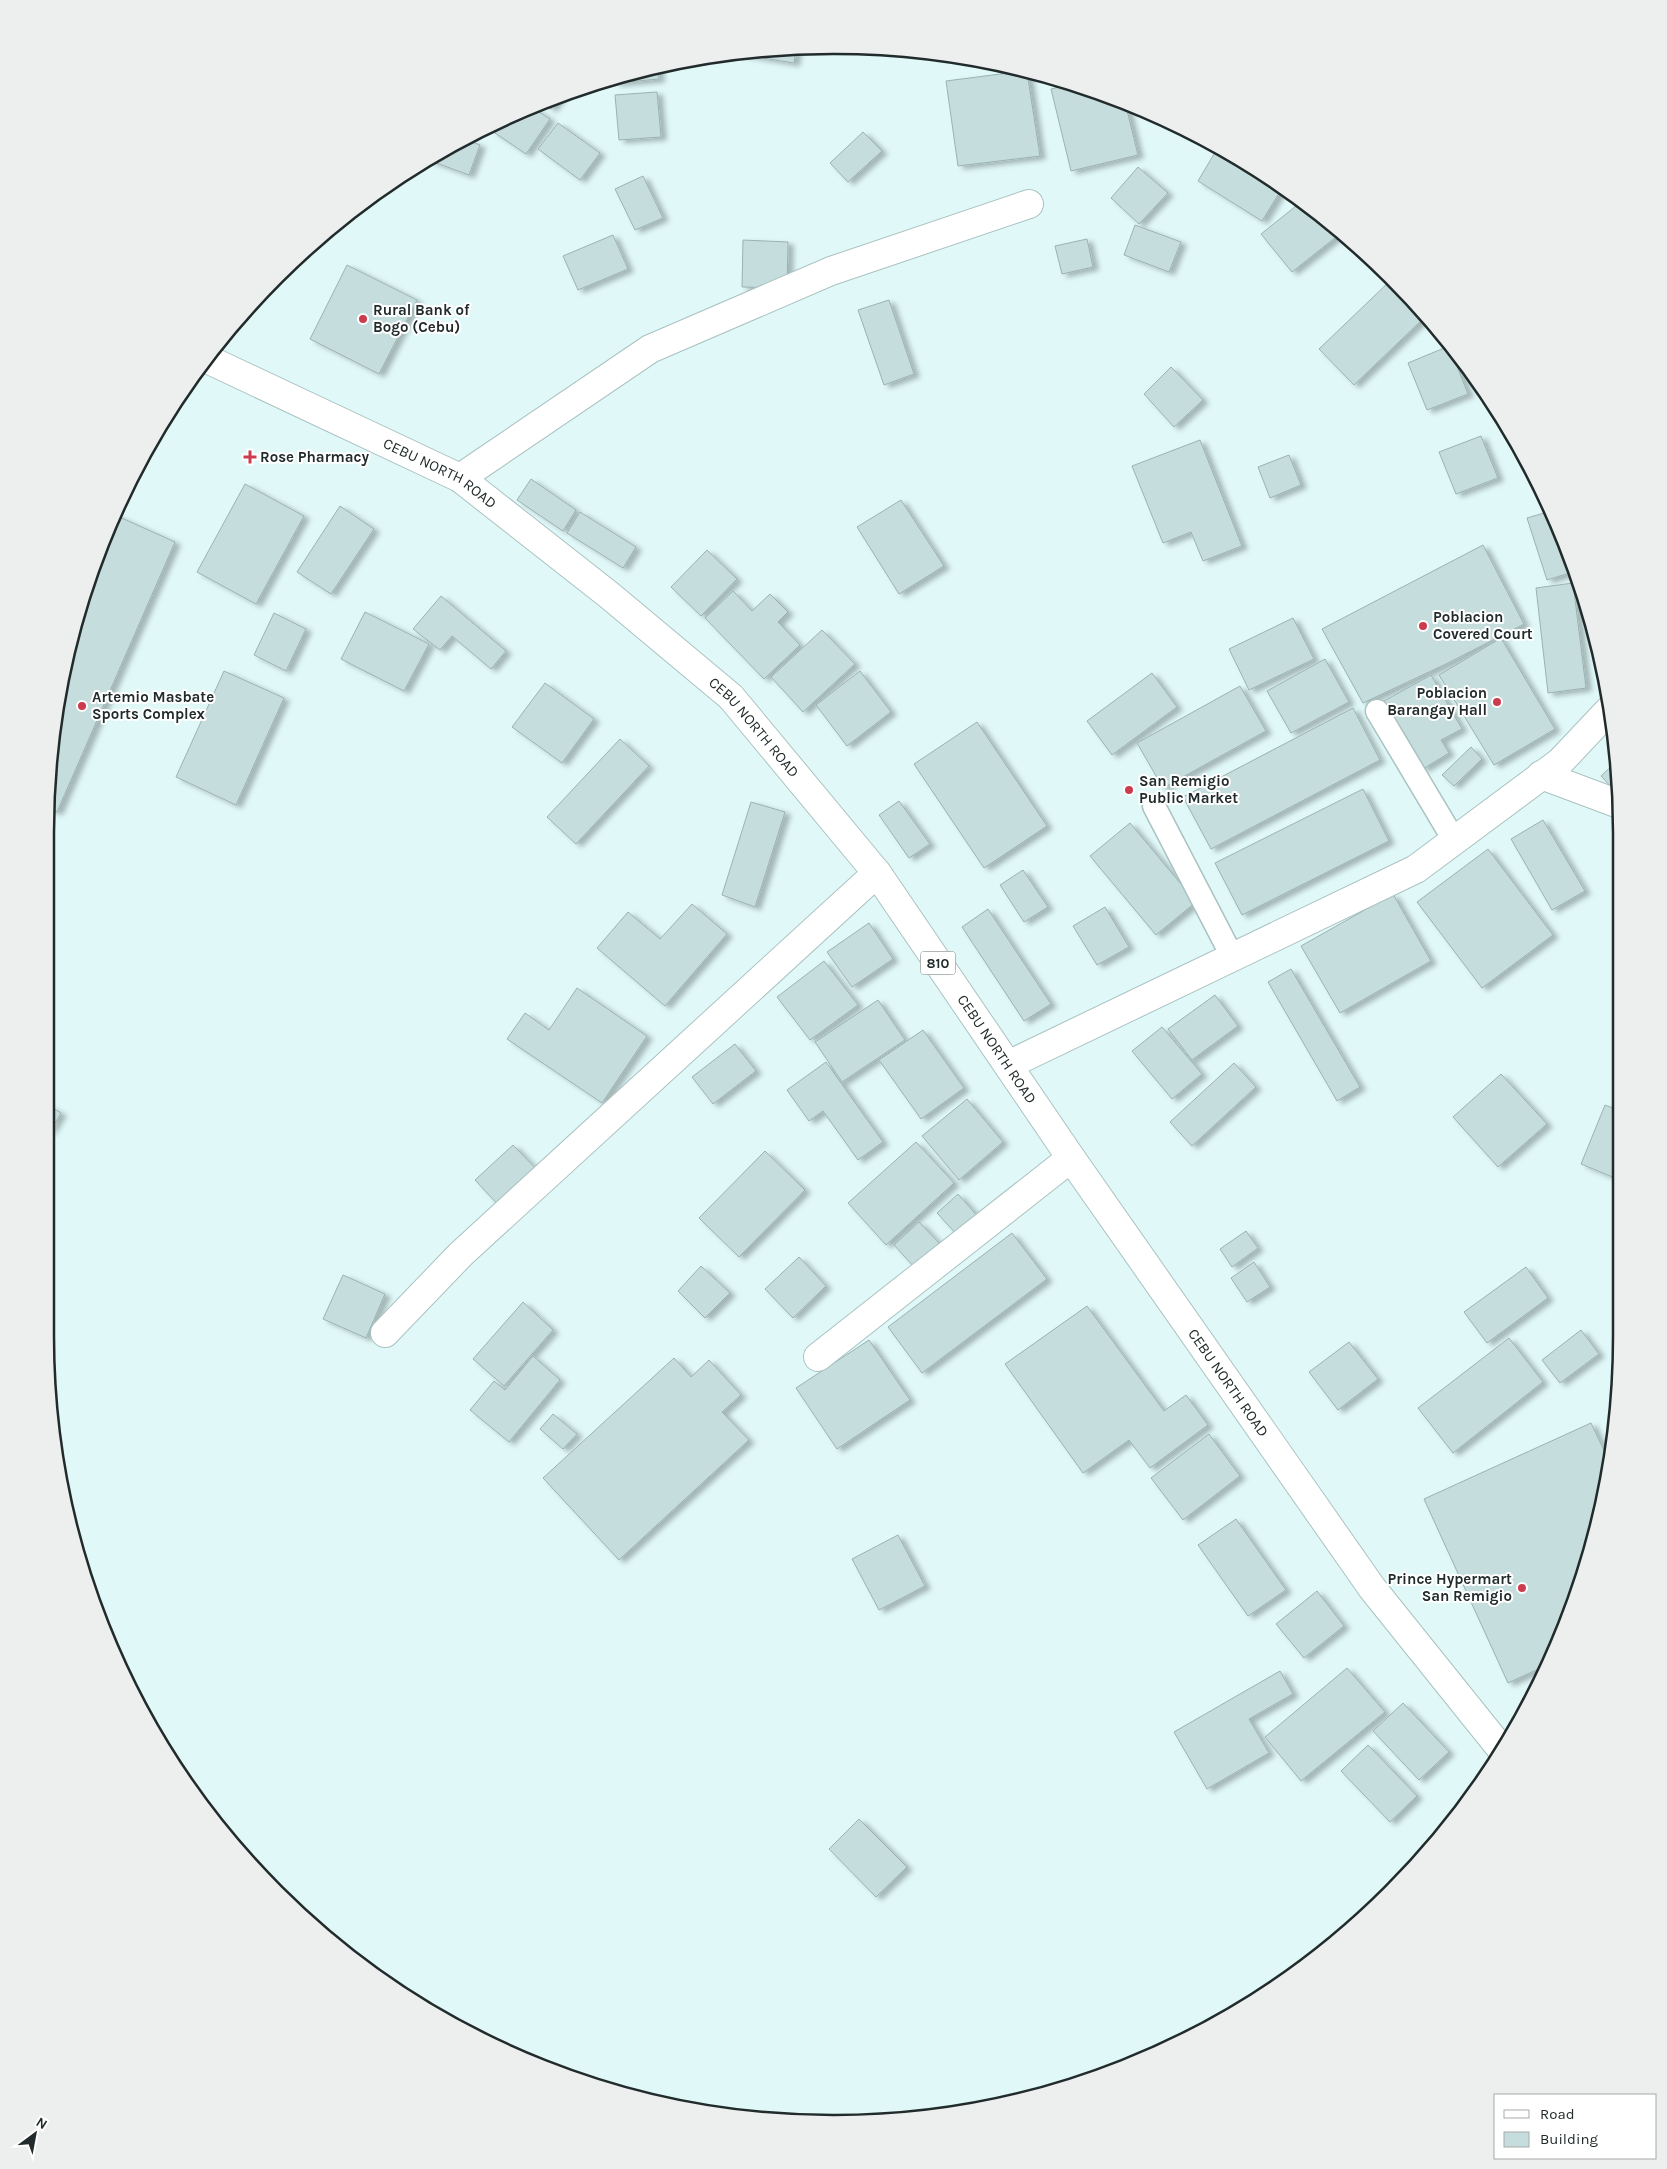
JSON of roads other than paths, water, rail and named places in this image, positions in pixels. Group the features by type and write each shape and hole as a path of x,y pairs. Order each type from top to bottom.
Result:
{"main road":[{"path":"460,478 650,349 831,271 1029,204"},
{"name":"CEBU NORTH ROAD","path":"213,362 460,478 610,595 731,697 877,873 1071,1158 1372,1588 1497,1744"},
{"path":"1008,1065 1416,869 1560,762 1604,715"},
{"path":"1541,776 1612,802"},
{"path":"385,1333 462,1254 877,873"},
{"path":"818,1357 1071,1158"}],"lane":[{"path":"1377,711 1454,840"},
{"path":"1154,806 1233,958"}],"place":[{"name":"Rural Bank of Bogo (Cebu)","path":"363,319"},
{"name":"Rose Pharmacy","path":"250,457"},
{"name":"Poblacion Covered Court","path":"1423,626"},
{"name":"Poblacion Barangay Hall","path":"1497,702"},
{"name":"Artemio Masbate Sports Complex","path":"82,706"},
{"name":"San Remigio Public Market","path":"1129,790"},
{"name":"Prince Hypermart San Remigio","path":"1522,1588"}]}
